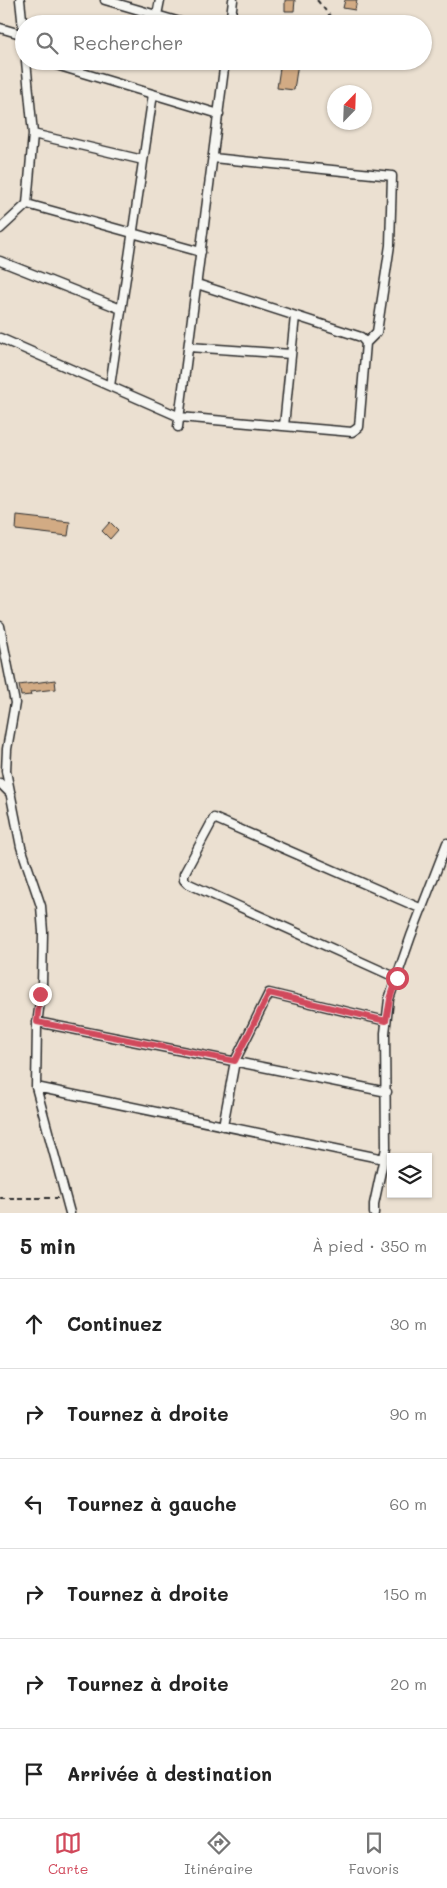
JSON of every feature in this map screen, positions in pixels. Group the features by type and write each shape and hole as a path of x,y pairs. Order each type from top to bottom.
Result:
{"street":[{"path":"20,0 22,15"},
{"path":"105,0 157,15 160,0"},
{"path":"231,15 233,0"},
{"path":"0,28 15,33"},
{"path":"0,228 27,204 33,134 27,70"},
{"path":"73,70 219,114"},
{"path":"178,427 224,70"},
{"path":"110,386 153,94"},
{"path":"33,134 143,160"},
{"path":"0,338 180,417 352,432 359,427 366,343 377,332 390,245 392,176 213,158"},
{"path":"27,204 201,252"},
{"path":"0,261 121,309"},
{"path":"197,284 361,337 366,343"},
{"path":"284,426 295,316"},
{"path":"189,347 291,354"},
{"path":"0,626 15,703 7,749 6,771 22,847 40,906 44,957 37,1022 36,1087 70,1213"},
{"path":"0,783 11,794"},
{"path":"397,978 187,883 184,880 184,874 214,818 422,909"},
{"path":"374,1213 374,1204 386,1148 386,1021 390,999 447,844"},
{"path":"223,1126 235,1061 269,993 386,1021"},
{"path":"37,1022 386,1092"},
{"path":"36,1087 384,1159"}],"path":[{"path":"318,0 329,15"},
{"path":"0,1198 66,1198"}],"building":[{"path":"285,0 295,0 294,11 285,11"},
{"path":"345,0 357,0 355,10 343,8"},
{"path":"280,70 297,70 294,90 277,88"},
{"path":"17,516 70,522 68,536 16,530"},
{"path":"110,522 118,530 110,539 102,531"},
{"path":"55,680 56,689 30,692 31,695 21,696 19,685"}],"route":[{"path":"40,994 37,1022 235,1061 269,993 386,1021 390,999 397,978"}]}
